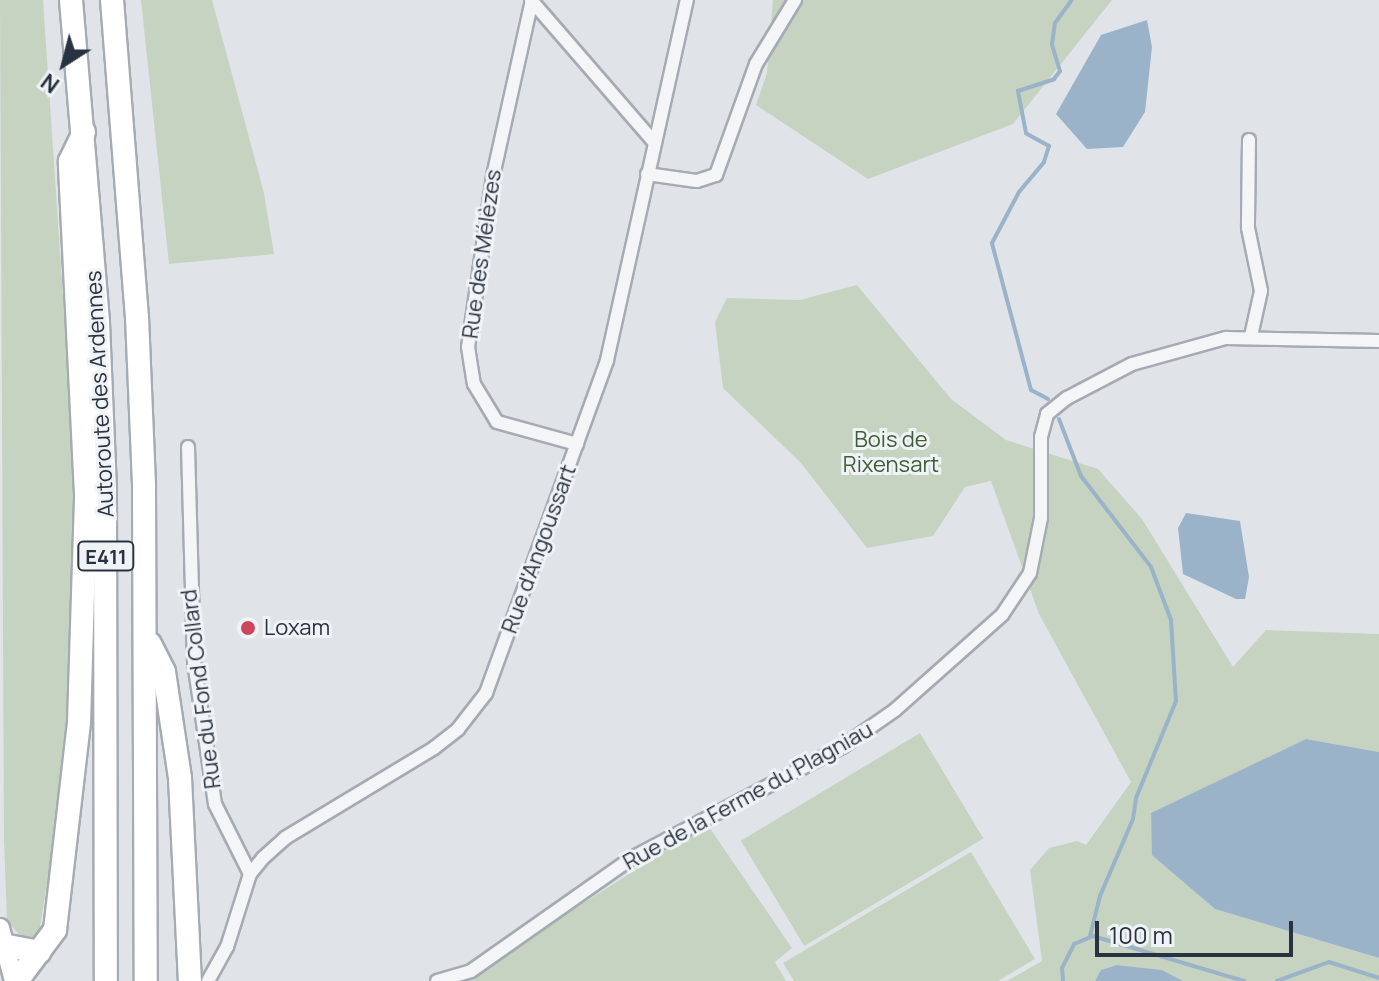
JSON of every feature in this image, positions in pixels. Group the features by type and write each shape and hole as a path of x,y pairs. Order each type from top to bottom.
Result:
{"highway":[{"name":"Autoroute des Ardennes","path":"71,0 85,131 105,506 106,981"},
{"name":"Autoroute des Ardennes","path":"112,0 137,317 148,639 146,981"},
{"path":"15,981 55,930 85,614 86,494 70,161 85,131"},
{"path":"148,639 164,672 180,778 190,981"},
{"path":"2,937 39,952"}],"street":[{"path":"531,0 654,142"},
{"name":"Rue des Mélèzes","path":"531,0 493,176 468,347 474,384 497,422 577,444"},
{"name":"Rue d'Angoussart","path":"208,981 227,947 250,874 285,838 434,748 471,716 493,678 607,360 687,0"},
{"path":"647,174 697,181 716,175 756,64 795,0"},
{"path":"1249,140 1248,228 1261,291 1251,336"},
{"name":"Rue de la Ferme du Plagniau","path":"437,981 471,971 632,858 842,747 895,710 1002,615 1030,573 1041,518 1040,445 1047,414 1132,364 1213,340 1251,336 1379,341"},
{"name":"Rue du Fond Collard","path":"188,447 190,617 196,678 215,804 250,874"},
{"path":"2,937 15,981"}],"green space":[{"path":"0,0 43,0 80,549 74,714 39,933 26,942 7,921 4,840"},
{"path":"141,0 212,0 264,193 274,254 169,264"},
{"path":"773,0 1112,0 1013,124 868,179 756,105 767,73"},
{"name":"Bois de Rixensart","path":"857,285 951,399 1006,440 1098,469 1142,519 1233,667 1266,630 1379,634 1379,752 1306,739 1151,814 1153,855 1215,909 1379,958 1379,981 1183,981 1161,970 1118,965 1102,970 1095,981 1007,981 1042,961 1030,870 1049,848 1077,841 1086,845 1131,782 1039,614 991,481 965,487 933,536 867,548 801,463 723,388 715,322 727,298 800,300"},
{"path":"920,733 983,838 804,946 741,841"},
{"path":"707,824 792,948 775,962 786,981 462,981"},
{"path":"971,852 1035,959 998,981 794,981 783,963"}],"water":[{"path":"1147,20 1152,47 1145,112 1123,147 1087,149 1056,114 1101,35"},
{"path":"1186,513 1240,521 1249,577 1245,599 1236,599 1183,574 1178,528"},
{"path":"1306,739 1379,752 1379,958 1215,909 1152,855 1151,813"},
{"path":"1117,965 1162,970 1183,981 1095,981 1101,970"}],"waterway":[{"path":"1048,399 1031,390 992,243 1019,192 1044,162 1049,146 1026,133 1018,91 1054,79 1060,71 1052,44 1055,23 1072,0"},
{"path":"1059,419 1081,476 1151,567 1171,620 1176,701 1136,798 1133,819 1100,896 1090,936"},
{"path":"1063,981 1062,968 1074,944 1093,936 1244,981"},
{"path":"1277,981 1329,962 1379,978"}],"place":[{"name":"Loxam","path":"248,628"}]}
